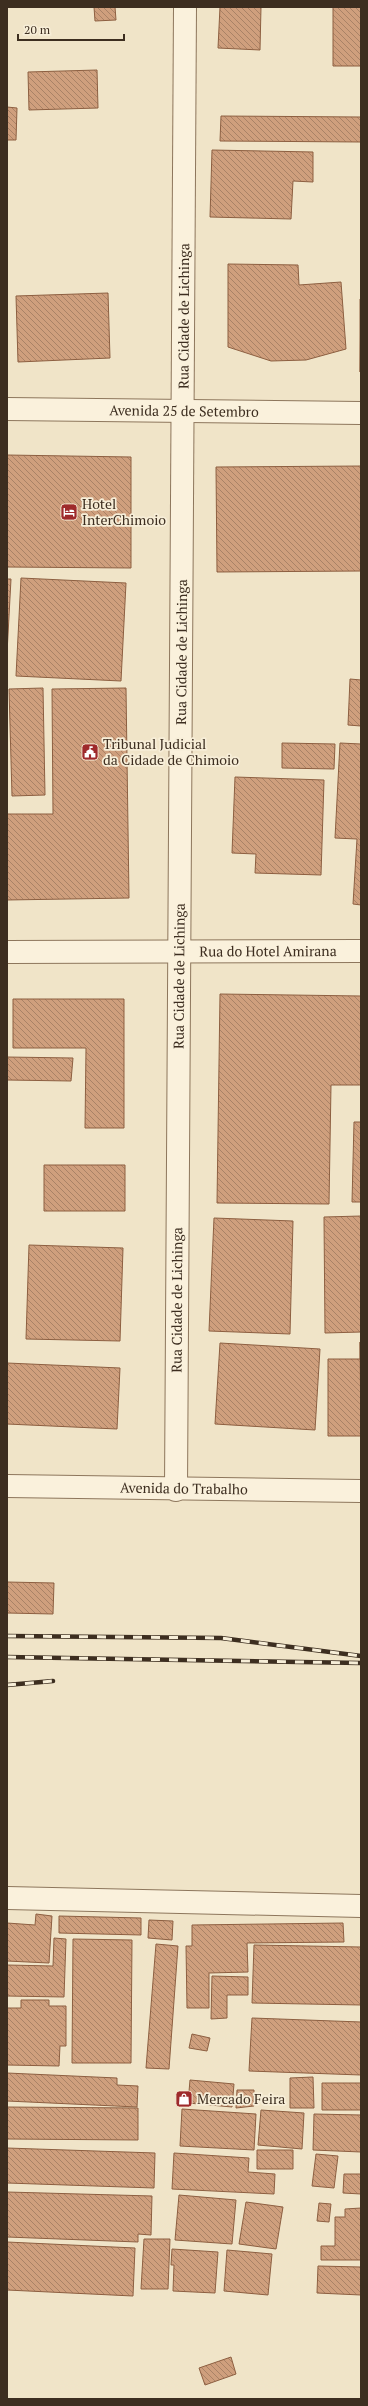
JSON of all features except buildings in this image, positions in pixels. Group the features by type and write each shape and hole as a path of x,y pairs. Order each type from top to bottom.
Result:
{"street":[{"name":"Rua Cidade de Lichinga","path":"176,1490 178,953 185,410 185,7"},
{"name":"Avenida 25 de Setembro","path":"7,409 361,413"},
{"name":"Rua do Hotel Amirana","path":"7,952 178,953 361,951"},
{"name":"Avenida do Trabalho","path":"7,1486 176,1490 361,1491"},
{"path":"7,1898 361,1906"}],"railway":[{"path":"7,1636 221,1638 361,1656"},
{"path":"7,1657 361,1663"},
{"path":"7,1685 53,1681"}],"place":[{"name":"Hotel InterChimoio","path":"69,512"},
{"name":"Tribunal Judicial da Cidade de Chimoio","path":"90,752"},
{"name":"Mercado Feira","path":"184,2099"}]}
